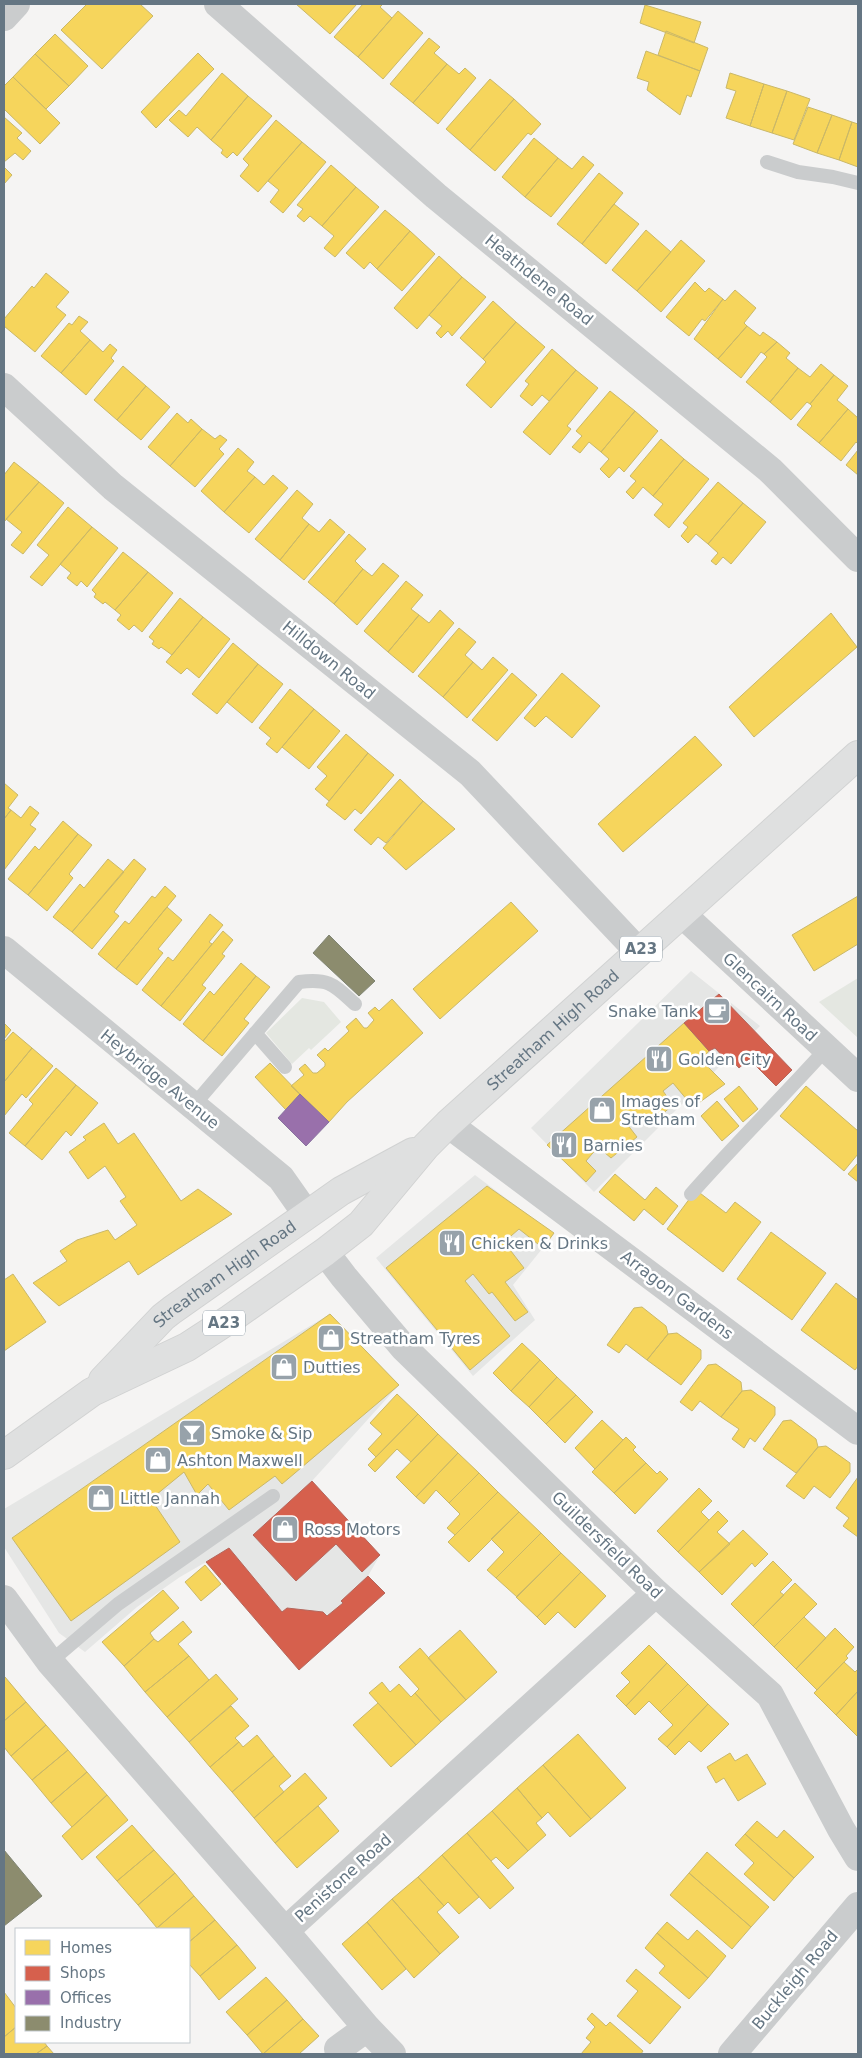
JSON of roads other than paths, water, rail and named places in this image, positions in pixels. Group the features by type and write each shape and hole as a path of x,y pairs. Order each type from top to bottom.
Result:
{"highway":[{"name":"Streatham High Road","path":"4,1455 92,1392 187,1347 230,1320 326,1252 361,1224 426,1146 448,1124 858,755"},
{"name":"Streatham High Road","path":"92,1392 163,1317 341,1191 426,1146"}],"street":[{"path":"4,16 16,4"},
{"name":"Heathdene Road","path":"218,4 436,196 770,470 858,558"},
{"name":"Hilldown Road","path":"4,387 113,487 470,773 638,951"},
{"name":"Glencairn Road","path":"682,914 858,1078"},
{"name":"Heybridge Avenue","path":"4,950 281,1178 307,1215"},
{"name":"Arragon Gardens","path":"448,1124 858,1431"},
{"name":"Guildersfield Road","path":"326,1252 344,1277 404,1348 656,1593 770,1695 841,1829 858,1857"},
{"name":"Penistone Road","path":"4,1599 50,1662 285,1930 656,1593"},
{"name":"Buckleigh Road","path":"732,2054 858,1906"},
{"path":"285,1930 367,2028 392,2054"},
{"path":"338,2049 367,2028"}],"lane":[{"path":"767,162 798,172 858,183"},
{"path":"193,1106 299,982 314,980 332,983 356,1004"},
{"path":"255,1033 284,1067"},
{"path":"691,1194 826,1049"},
{"path":"50,1662 118,1604 273,1496"}],"place":[{"name":"Snake Tank","path":"717,1011"},
{"name":"Golden City","path":"659,1059"},
{"name":"Images of Stretham","path":"602,1110"},
{"name":"Barnies","path":"564,1145"},
{"name":"Chicken & Drinks","path":"452,1243"},
{"name":"Streatham Tyres","path":"331,1338"},
{"name":"Dutties","path":"284,1367"},
{"name":"Smoke & Sip","path":"192,1433"},
{"name":"Ashton Maxwell","path":"158,1460"},
{"name":"Little Jannah","path":"101,1498"},
{"name":"Ross Motors","path":"285,1529"}]}
